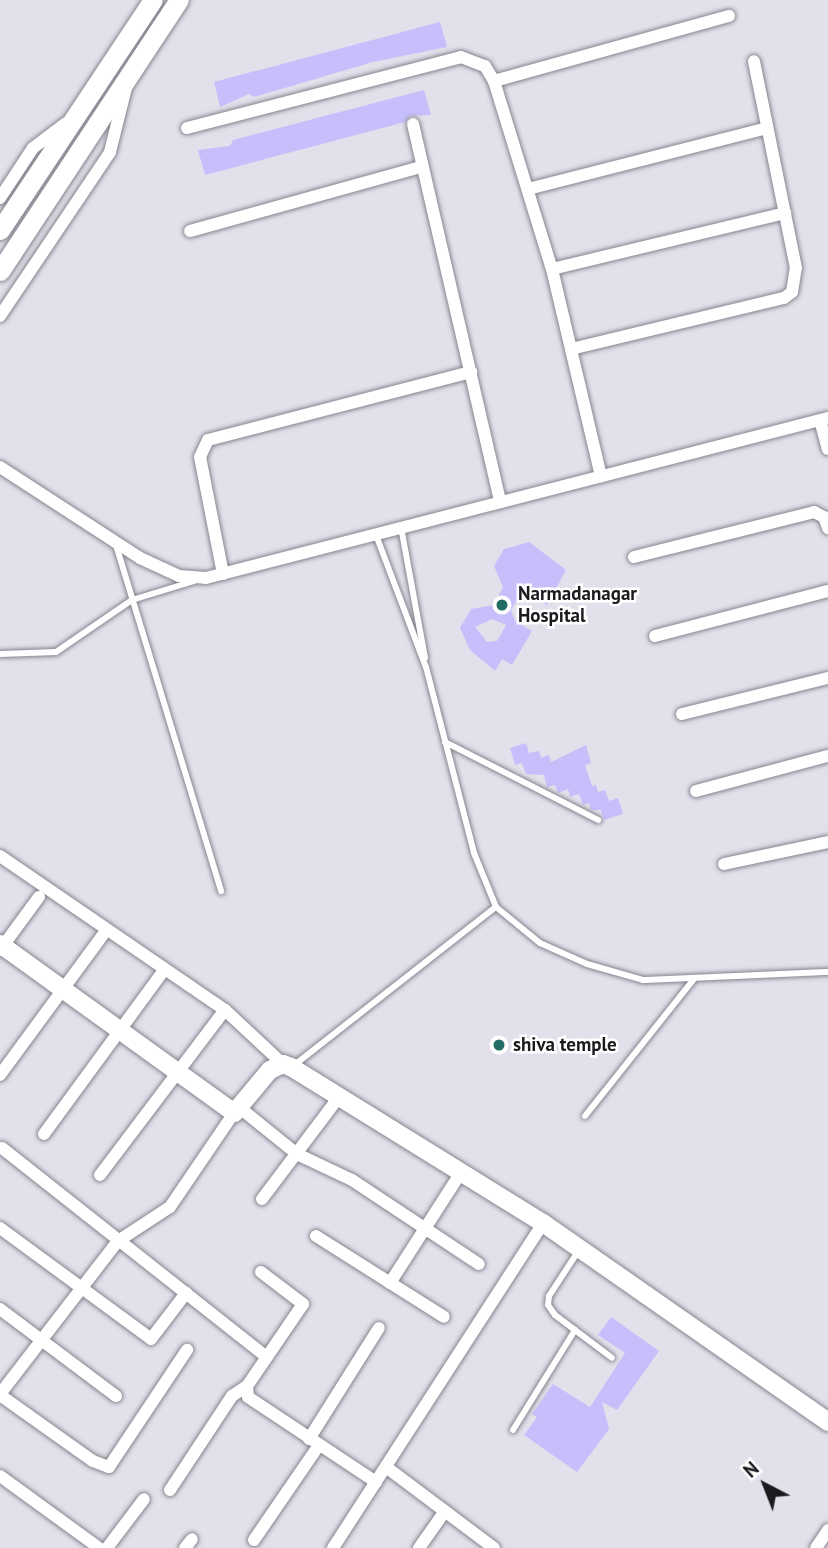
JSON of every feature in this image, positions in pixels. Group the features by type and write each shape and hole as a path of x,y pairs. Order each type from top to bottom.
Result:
{"main road":[{"path":"0,230 153,0"},
{"path":"3,266 179,0"},
{"path":"1,947 178,1073 237,1110 270,1070 287,1065 543,1223 828,1422"}],"street":[{"path":"494,81 729,16"},
{"path":"187,128 461,57 485,66 494,81 552,269 601,476"},
{"path":"571,349 784,298 796,283 785,213 754,61"},
{"path":"0,316 110,152 128,77"},
{"path":"0,198 33,148 75,117"},
{"path":"413,124 420,167 500,502"},
{"path":"528,189 767,128"},
{"path":"190,231 420,167"},
{"path":"552,269 785,213"},
{"path":"223,574 200,457 208,440 471,372"},
{"path":"0,467 115,542 179,576 206,578 824,419 828,449"},
{"path":"634,557 814,512 824,517 828,528"},
{"path":"654,636 828,591"},
{"path":"682,715 828,678"},
{"path":"696,791 828,756"},
{"path":"724,864 828,842"},
{"path":"0,856 225,1010 287,1065"},
{"path":"1,947 39,897"},
{"path":"0,1075 103,935"},
{"path":"44,1134 164,970"},
{"path":"100,1174 225,1010"},
{"path":"262,1199 339,1097"},
{"path":"187,1350 109,1467 93,1461 0,1394 118,1241 170,1207 237,1110 296,1154 352,1180 479,1264"},
{"path":"2,1148 267,1357"},
{"path":"390,1283 460,1174"},
{"path":"333,1548 543,1223"},
{"path":"0,1228 151,1339 186,1293"},
{"path":"316,1236 444,1317"},
{"path":"170,1490 232,1396 247,1386 303,1304 261,1272"},
{"path":"0,1309 116,1396"},
{"path":"254,1540 379,1328"},
{"path":"247,1386 248,1396 254,1403 376,1482"},
{"path":"386,1467 494,1548"},
{"path":"0,1476 99,1548"},
{"path":"107,1548 144,1499"},
{"path":"419,1548 445,1511"},
{"path":"816,1548 828,1530"}],"lane":[{"path":"401,527 426,667 474,853 496,907 540,943 587,964 643,980 828,972"},
{"path":"375,533 426,667"},
{"path":"115,542 221,891"},
{"path":"1,654 56,652 132,600 206,578"},
{"path":"445,742 598,820"},
{"path":"287,1065 496,907"},
{"path":"585,1116 694,979"},
{"path":"580,1249 549,1296 548,1305 612,1359"},
{"path":"513,1430 575,1330"}],"building":[{"path":"440,22 447,47 373,62 254,97 249,94 220,107 214,82"},
{"path":"424,90 431,115 410,116 405,122 205,175 198,150 230,146 233,140"},
{"path":"529,542 566,570 547,605 528,594 519,597 511,610 515,621 532,631 512,665 502,659 495,671 470,650 460,628 471,609 494,605 503,587 494,566 504,549","holes":["492,619 506,625 497,641 487,642 475,627"]},
{"path":"526,743 529,753 539,751 541,758 549,755 551,762 586,745 591,763 585,765 592,786 596,785 598,792 605,790 609,801 618,798 623,814 604,820 601,810 591,810 589,803 583,805 579,794 570,797 568,789 558,793 555,785 547,787 544,775 526,774 522,763 515,765 510,748"},
{"path":"611,1317 659,1351 617,1410 602,1402 609,1429 577,1472 524,1435 537,1417 532,1414 553,1384 590,1407 625,1353 598,1335"}],"place":[{"name":"Narmadanagar Hospital","path":"502,605"},
{"name":"shiva temple","path":"499,1045"}]}
